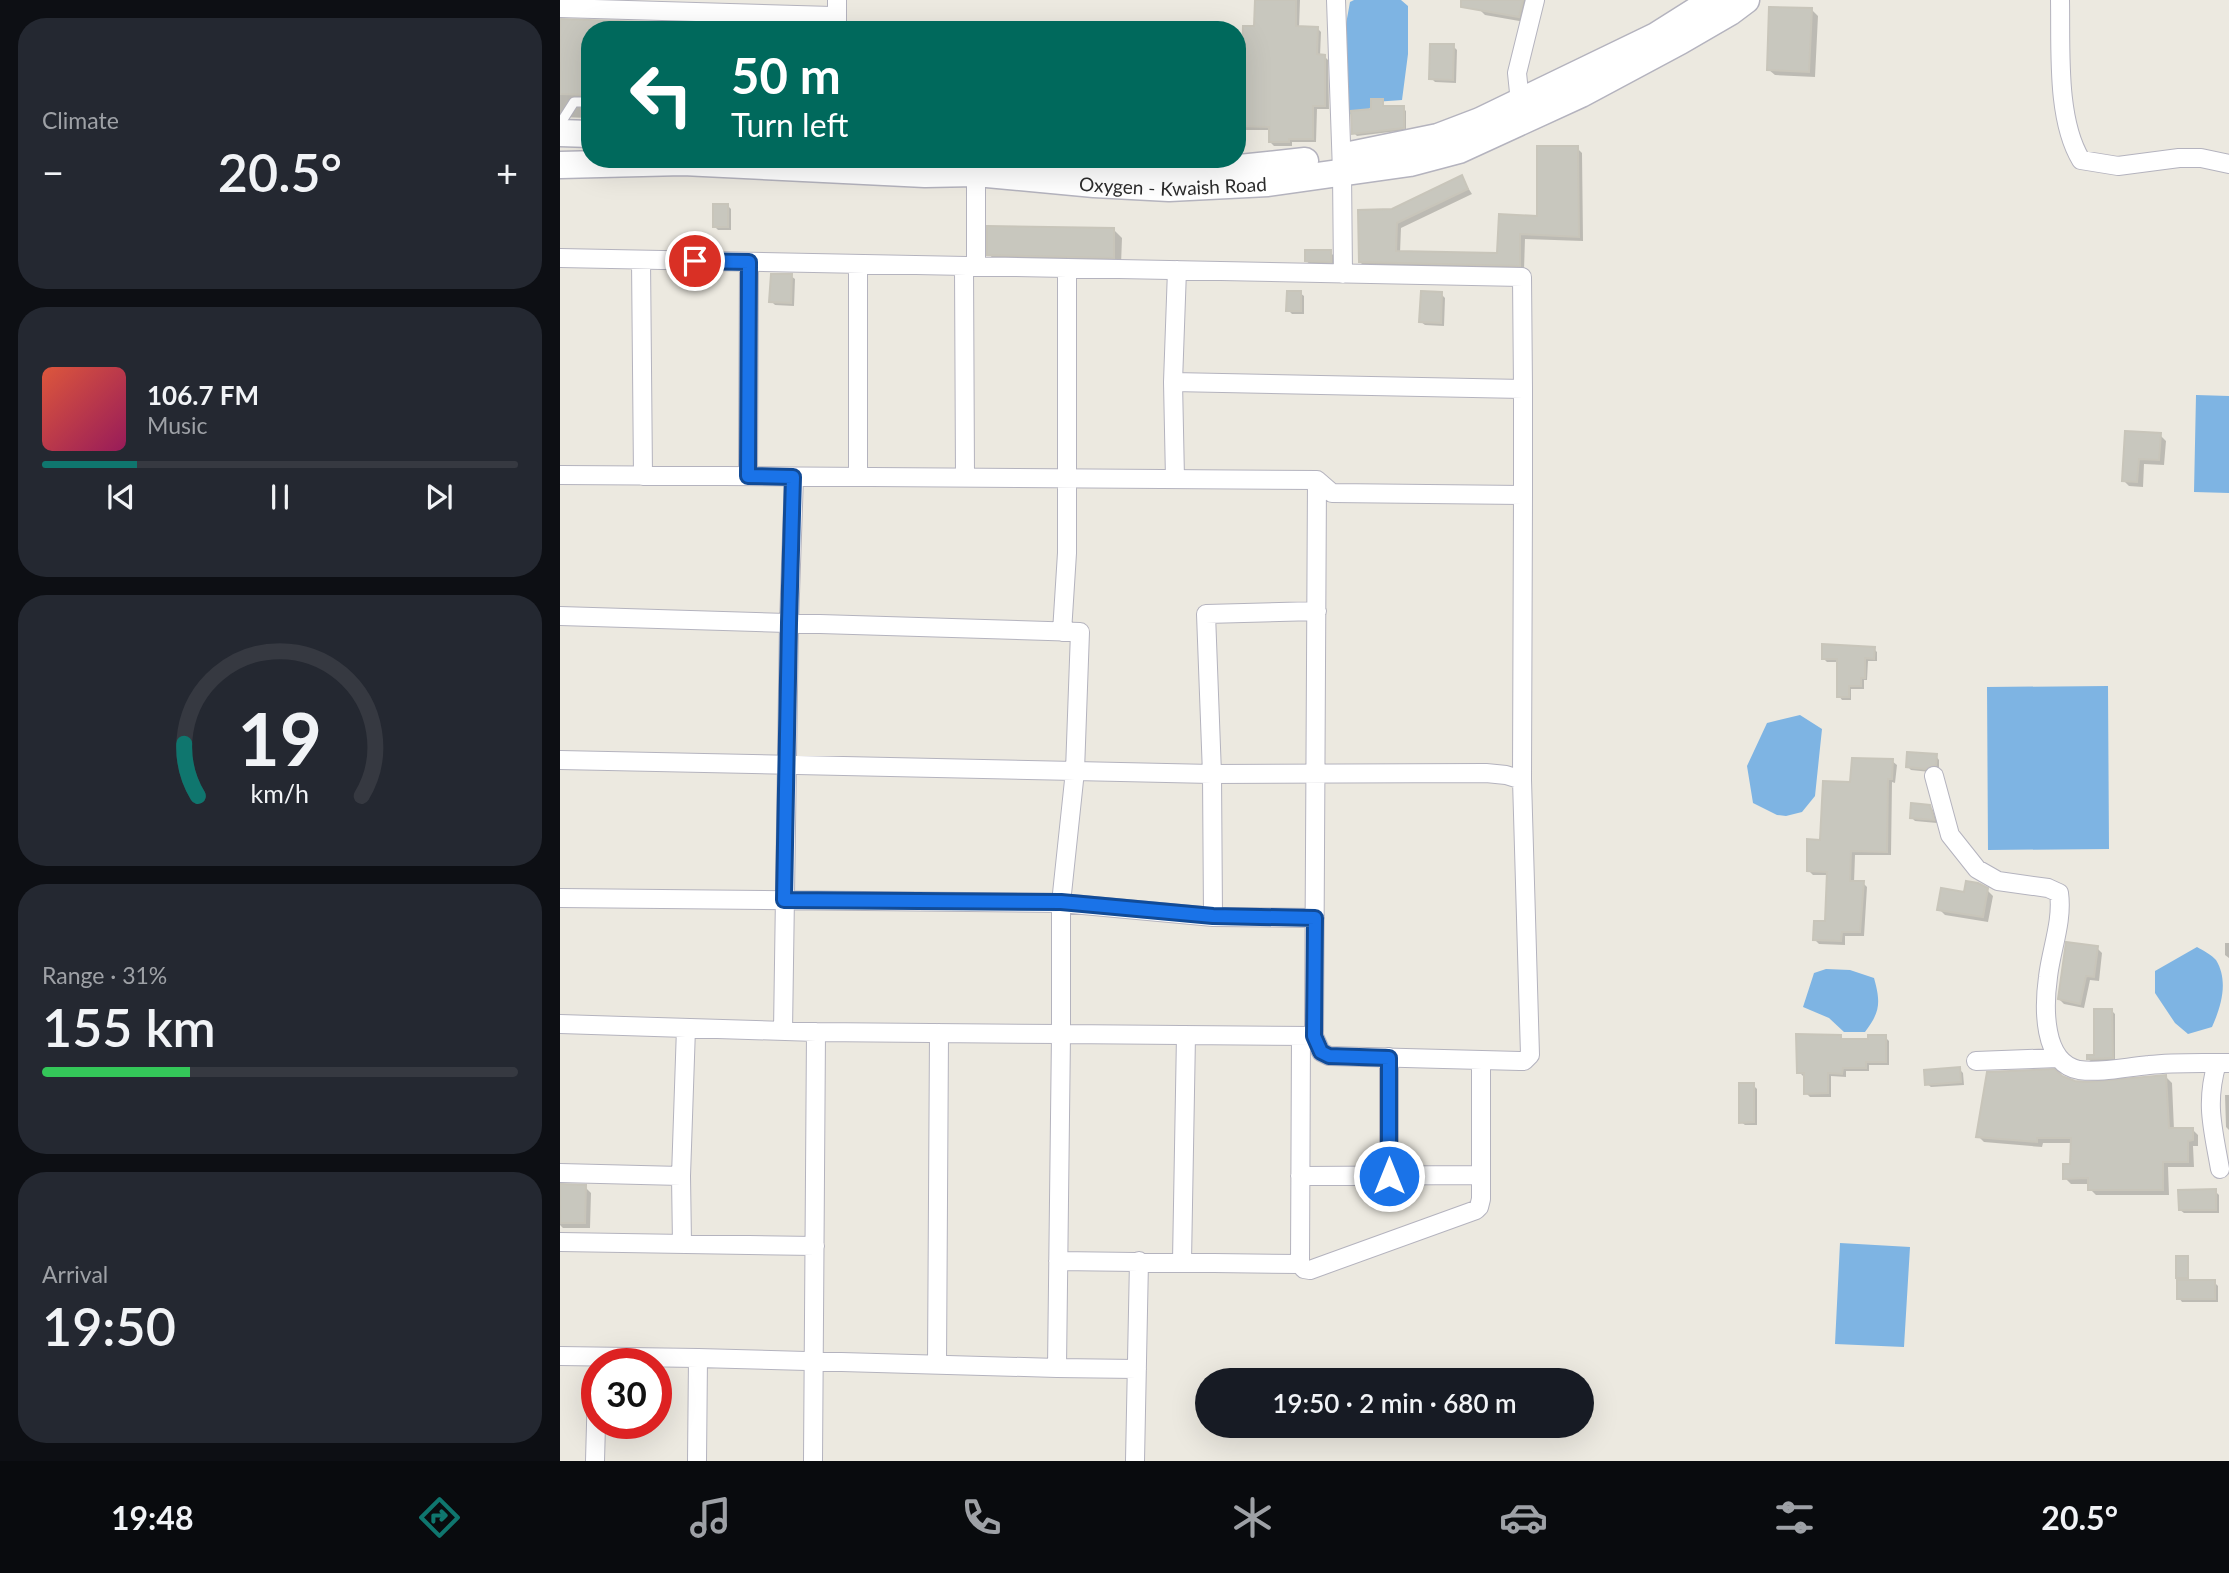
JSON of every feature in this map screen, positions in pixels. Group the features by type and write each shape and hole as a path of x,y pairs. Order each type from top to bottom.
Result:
{"main road":[{"name":"Oxygen - Kwaish Road","path":"989,168 1094,184 1169,188 1268,183 1438,137 1520,102 1656,36 1713,0"},
{"name":"Oxygen - Kwaish Road","path":"1144,168 1230,169 1410,163 1459,150 1581,94 1680,41 1746,0"},
{"path":"560,134 581,134"},
{"name":"Oxygen - Kwaish Road","path":"560,165 581,164"},
{"name":"Oxygen - Kwaish Road","path":"804,168 925,174 963,168"}],"street":[{"path":"1336,0 1343,274"},
{"path":"1520,102 1517,73 1535,0"},
{"path":"2060,0 2065,119 2074,149 2081,160 2118,166 2179,158 2201,158 2229,164"},
{"path":"560,8 835,15"},
{"path":"965,478 970,266 976,168"},
{"path":"560,258 1522,277 1522,780 1530,1055 1524,1061 1329,1056 1321,1052 1307,1036 783,1031 560,1024"},
{"path":"641,260 643,476"},
{"path":"748,476 749,262"},
{"path":"858,264 858,477"},
{"path":"1062,632 1067,553 1067,268"},
{"path":"1175,479 1173,383 1177,270"},
{"path":"1173,383 1523,389"},
{"path":"560,475 1317,480 1332,492 1523,495"},
{"path":"783,1031 793,477"},
{"path":"1317,480 1315,918 1300,1176 1300,1264 1304,1269 1310,1270 1479,1207 1481,1060"},
{"path":"1213,916 1212,774 1206,614 1317,611"},
{"path":"560,616 1080,632 1075,771 1061,902 1057,1368"},
{"path":"560,760 1212,774 1486,773 1522,780"},
{"path":"1934,776 1950,835 1977,869 1998,881 2048,888 2059,893 2056,938 2048,977 2045,1015 2058,1058"},
{"path":"560,898 1061,902 1213,916 1315,918"},
{"path":"682,1244 681,1176 686,1028"},
{"path":"813,1461 816,1031"},
{"path":"937,1365 939,1033"},
{"path":"1182,1262 1186,1035"},
{"path":"1389,1058 1389,1176"},
{"path":"1976,1061 2058,1058 2077,1069 2104,1070 2153,1064 2223,1063"},
{"path":"2220,1169 2209,1106 2212,1080 2223,1063"},
{"path":"560,1173 681,1176"},
{"path":"1300,1176 1481,1175"},
{"path":"560,1242 815,1246"},
{"path":"1058,1261 1300,1264"},
{"path":"1135,1461 1139,1261"},
{"path":"560,1356 581,1358"},
{"path":"697,1461 698,1358"},
{"path":"672,1359 1137,1369"},
{"path":"596,1439 596,1461"}],"lane":[{"path":"560,124 575,102 581,102"}],"water":[{"path":"1401,0 1408,6 1408,54 1402,100 1374,102 1359,116 1345,113 1342,46 1350,2"},
{"path":"2196,395 2229,396 2229,493 2194,492"},
{"path":"2108,686 2109,849 1988,850 1987,687"},
{"path":"1800,715 1822,729 1815,796 1802,812 1777,815 1753,803 1747,766 1767,723"},
{"path":"2197,947 2216,960 2223,985 2212,1027 2188,1034 2175,1023 2155,993 2155,971"},
{"path":"1826,969 1850,970 1874,978 1878,1007 1865,1032 1844,1032 1829,1018 1803,1007 1814,973"},
{"path":"1840,1243 1910,1247 1904,1347 1835,1344"}],"building":[{"path":"1255,0 1296,0 1296,26 1318,27 1317,54 1325,55 1325,106 1313,106 1313,139 1269,142 1269,127 1246,126 1246,26 1254,26"},
{"path":"1461,0 1523,0 1519,17 1461,7"},
{"path":"1769,7 1812,8 1809,72 1767,70"},
{"path":"560,19 617,21 581,21 581,95 560,94"},
{"path":"1430,44 1454,44 1453,80 1429,79"},
{"path":"1371,99 1383,99 1383,106 1404,106 1404,128 1352,134 1351,111 1371,109"},
{"path":"1537,146 1578,146 1579,237 1520,234 1520,266 1359,262 1358,210 1392,209 1462,175 1468,189 1397,223 1396,251 1497,253 1499,214 1537,216"},
{"path":"713,204 728,204 728,227 713,227"},
{"path":"987,226 1114,228 1114,258 987,255"},
{"path":"1305,250 1331,250 1331,262 1305,261"},
{"path":"771,274 792,274 791,303 769,302"},
{"path":"1287,291 1301,291 1301,311 1286,311"},
{"path":"1421,291 1442,292 1441,323 1419,322"},
{"path":"2125,431 2161,433 2159,460 2139,459 2137,482 2122,481"},
{"path":"1822,644 1875,647 1874,659 1865,658 1865,678 1861,678 1861,686 1849,686 1849,697 1837,697 1837,659 1822,659"},
{"path":"1907,752 1937,754 1936,765 1925,769 1906,767"},
{"path":"1852,758 1893,759 1892,779 1888,779 1887,852 1851,851 1850,881 1864,881 1860,932 1842,932 1841,941 1813,940 1814,921 1825,921 1827,872 1807,871 1807,839 1820,840 1823,781 1850,782"},
{"path":"1911,803 1930,805 1934,820 1910,818"},
{"path":"1966,881 1988,888 1983,917 1937,910 1941,888 1964,892"},
{"path":"2066,942 2098,946 2094,977 2086,976 2080,1004 2058,999"},
{"path":"2094,1009 2112,1009 2113,1058 2087,1059 2087,1055 2094,1055"},
{"path":"1796,1034 1841,1035 1841,1039 1868,1039 1868,1035 1886,1035 1886,1062 1866,1062 1866,1068 1843,1068 1842,1074 1828,1073 1828,1093 1804,1094 1804,1073 1797,1073"},
{"path":"1960,1067 1961,1082 1925,1085 1924,1070"},
{"path":"2055,1069 2062,1076 2087,1082 2166,1075 2169,1128 2193,1128 2193,1140 2188,1141 2188,1162 2163,1162 2163,1190 2088,1190 2088,1178 2063,1179 2063,1164 2070,1164 2071,1138 2037,1138 2037,1142 1976,1137 1987,1072"},
{"path":"1739,1083 1754,1083 1754,1122 1739,1123"},
{"path":"560,1184 586,1185 585,1223 560,1223"},
{"path":"2216,1189 2216,1210 2179,1210 2178,1190"},
{"path":"2176,1256 2188,1256 2188,1278 2176,1278"},
{"path":"2177,1280 2215,1280 2215,1299 2177,1299"}],"route":[{"path":"695,261 749,262 748,476 793,477 784,900 1061,902 1213,916 1315,918 1314,1036 1321,1052 1329,1056 1389,1058 1389,1176"}]}
